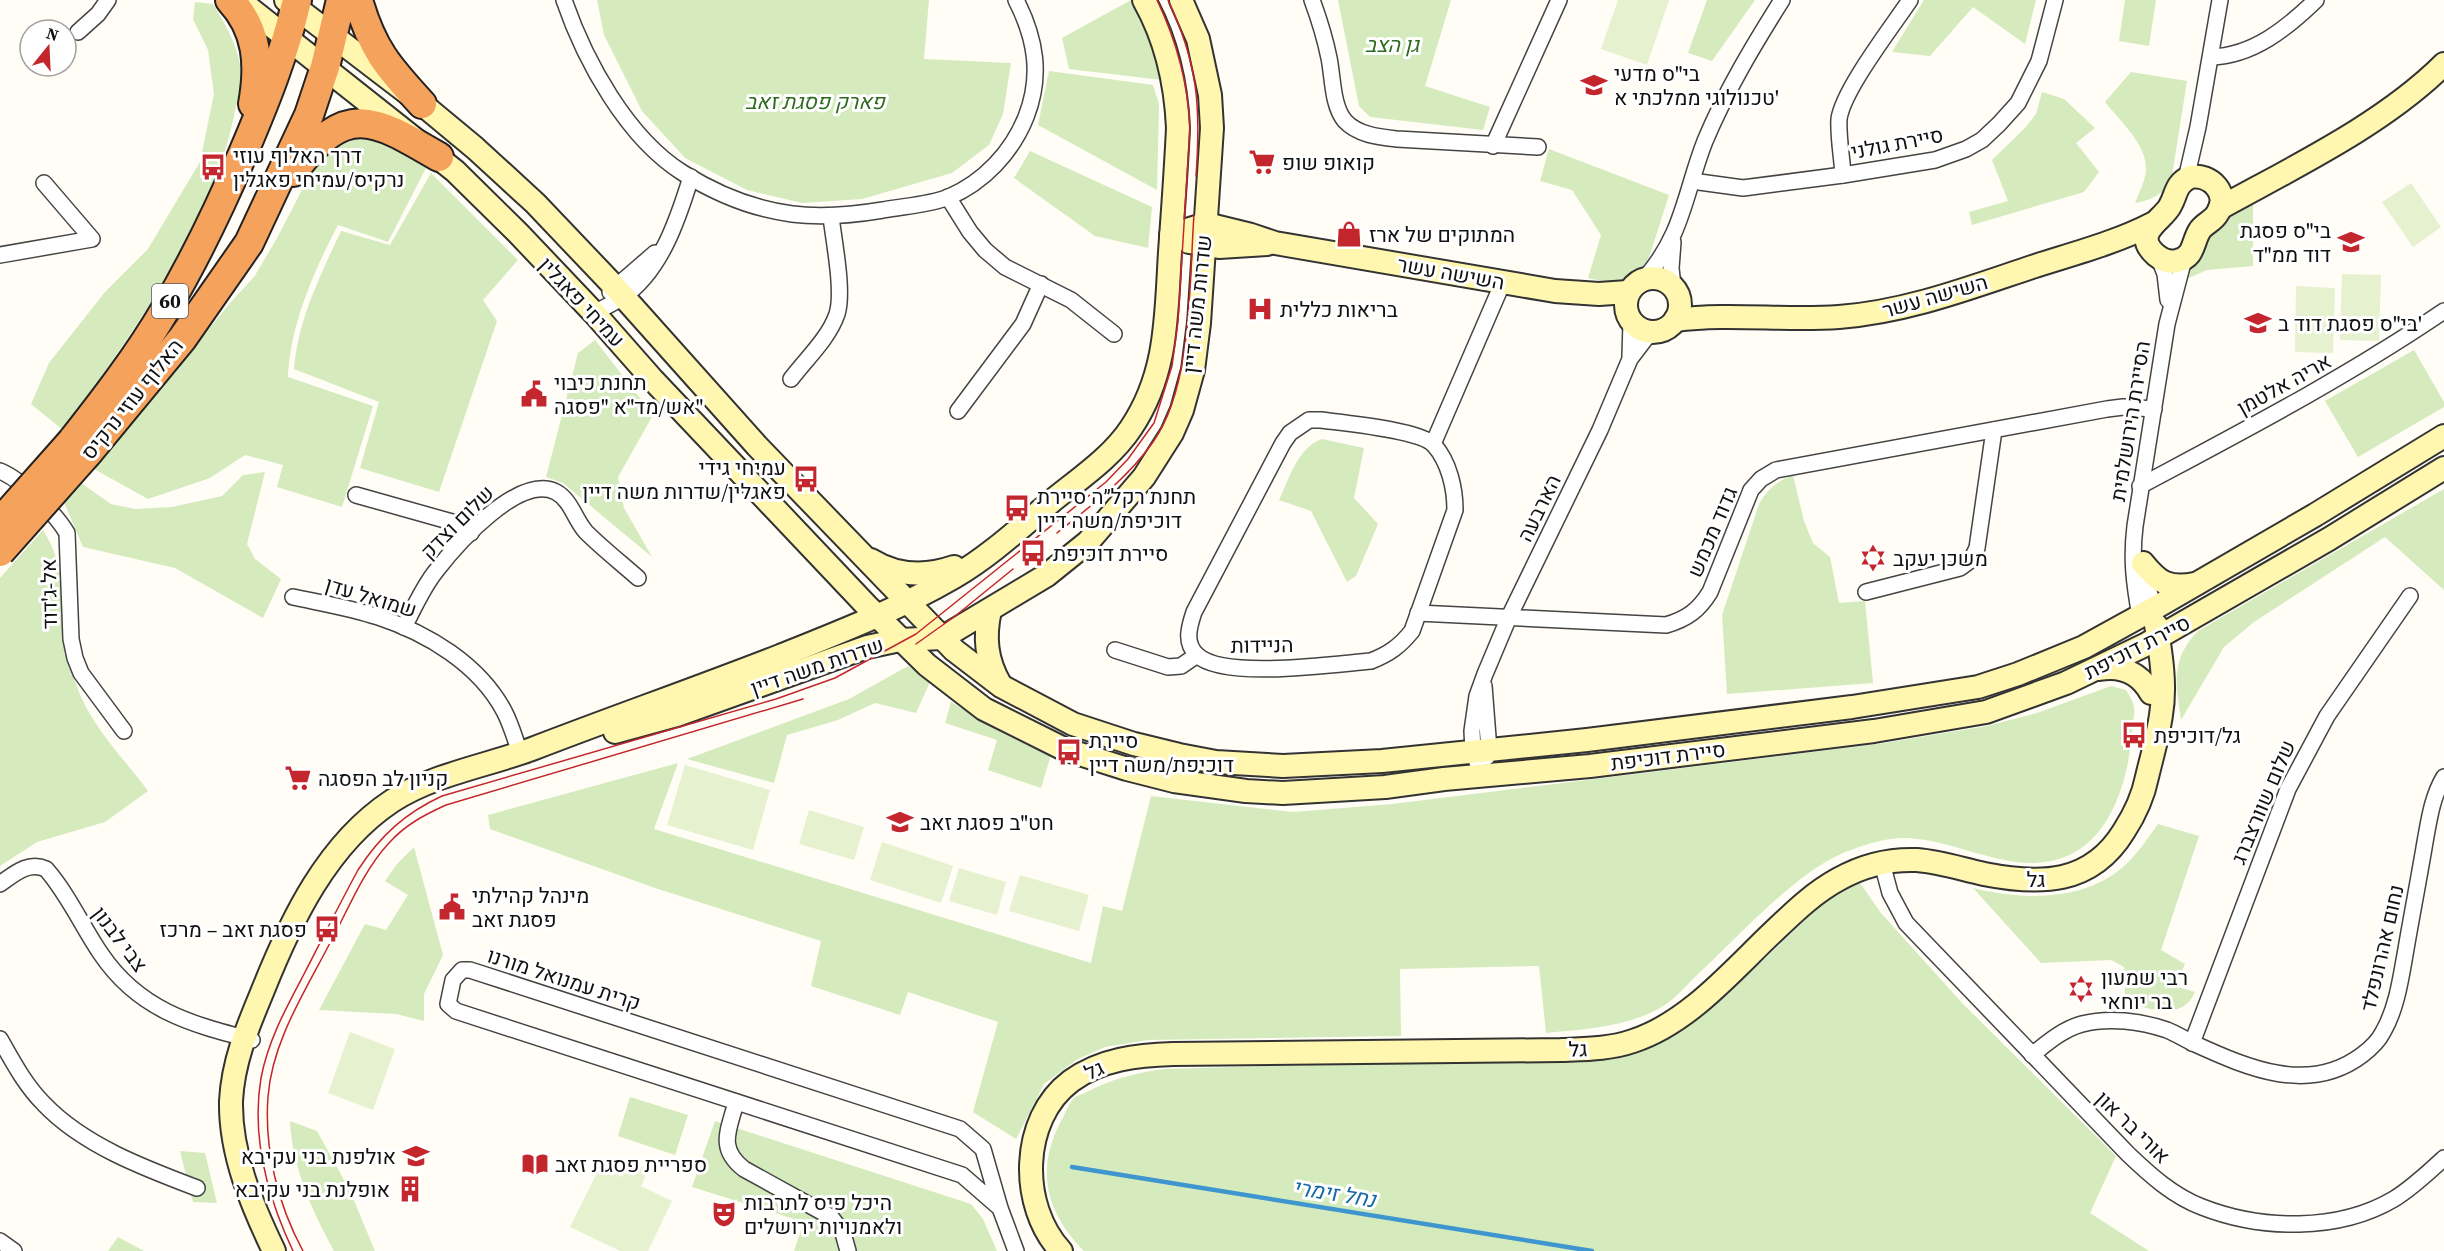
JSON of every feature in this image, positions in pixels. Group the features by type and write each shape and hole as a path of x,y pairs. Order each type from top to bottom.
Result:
{"highway":[{"path":"230,0 247,22 256,47 255,93 246,147"},
{"name":"60","path":"333,36 341,0"},
{"path":"358,0 372,40 387,66 422,104"},
{"name":"האלוף עוזי נרקיס","path":"0,552 80,448 105,398 165,311 222,203 246,147 287,40 293,2"},
{"name":"האלוף עוזי נרקיס","path":"0,522 80,448 182,339 249,243 309,115 333,36"},
{"path":"266,207 308,152 324,136 339,127 357,123 373,124 393,130 438,157"}],"street":[{"path":"78,32 98,14 108,0"},
{"name":"עמיחי פאגלין","path":"239,0 438,157 518,233 594,313 653,380 889,629"},
{"path":"564,0 585,53 625,117 657,152 691,177 753,206 792,214 831,217 948,198 982,177 1002,157 1019,135 1030,106 1035,80 1034,49 1024,16 1016,0"},
{"name":"שדרות משה דיין","path":"520,753 624,730 677,715 807,668 889,629 907,602 956,576 984,557 1115,447 1128,433 1155,382 1163,345 1178,128 1177,99 1166,50 1144,0"},
{"name":"שדרות משה דיין","path":"248,1039 283,940 312,889 356,831 391,802 412,790 682,694 822,639 889,629 942,638 1055,570 1088,542 1144,477 1172,434 1182,410 1197,350 1212,128 1210,95 1198,39 1181,0"},
{"path":"1312,0 1329,57 1339,109 1344,120 1353,127 1375,136 1397,139 1538,147"},
{"path":"1493,146 1560,0"},
{"path":"1671,309 1671,258 1674,237 1692,181 1721,104 1748,52 1782,0"},
{"path":"1844,175 1839,119 1845,103 1852,86 1910,0"},
{"name":"סיירת גולני","path":"1692,181 1743,188 1935,160 1966,149 1982,140 2018,103 2039,61 2055,0"},
{"path":"2184,259 2194,248 2200,230 2215,217 2198,148 2198,127 2220,0"},
{"path":"2211,57 2232,55 2264,41 2282,31 2316,0"},
{"name":"עמיחי פאגלין","path":"293,2 476,148 535,203 619,292 757,446 907,602"},
{"path":"2155,254 2148,235 2152,224 2169,208 2177,187 2243,189 2272,179 2352,133 2410,93 2444,64"},
{"path":"594,313 647,272 666,242 682,207 691,177"},
{"path":"0,255 92,239 44,183"},
{"path":"948,198 970,232 985,250 1005,267 1071,300 1114,334"},
{"path":"791,379 826,334 836,316 840,301 831,217"},
{"name":"השישה עשר","path":"1671,309 1752,318 1839,317 1885,312 1920,303 2113,240 2152,224"},
{"name":"השישה עשר","path":"1171,235 1251,235 1275,243 1556,291 1599,294 1633,302"},
{"path":"1633,302 1674,237"},
{"name":"השישה עשר","path":"2113,240 2130,240 2170,262 2184,259"},
{"name":"הסיירת הירושלמית","path":"2155,254 2167,285 2167,324"},
{"name":"הסיירת הירושלמית","path":"2147,613 2133,575 2132,553 2140,486 2167,324 2184,259"},
{"path":"1633,302 1660,278 1671,309"},
{"path":"1115,650 1168,667 1181,666 1197,655 1190,645 1188,636 1194,612 1290,433 1309,420 1406,433 1433,444 1503,282"},
{"path":"958,411 1023,324 1041,284"},
{"path":"1633,302 1643,330 1671,309"},
{"name":"הארבעה","path":"1482,776 1485,674 1509,617 1600,430 1630,359 1633,302"},
{"name":"הארבעה","path":"1630,359 1671,309"},
{"name":"אריה אלטמן","path":"2140,486 2288,406 2394,345 2444,311"},
{"name":"גדוד מכמש","path":"1418,613 1666,625 1678,622 1701,607 1710,592 1750,490 1761,478 1776,470 2107,409 2123,407 2154,409"},
{"path":"1866,592 1960,568 1971,560 1977,548 1981,530 1994,430"},
{"name":"סיירת דוכיפת","path":"907,602 942,638 1001,686 1073,724 1134,744 1216,762 1283,766 1382,761 1481,751 1841,708 1955,691 2018,674 2058,658 2147,613 2444,436"},
{"name":"הניידות","path":"1197,655 1224,668 1250,669 1371,661 1387,655 1400,646 1412,631 1455,510 1452,478 1433,444"},
{"name":"סיירת דוכיפת","path":"889,629 945,680 984,709 1064,749 1174,781 1246,791 1283,793 1385,787 1602,765 1874,731 1986,712 2041,693 2097,669 2152,641 2444,468"},
{"name":"אל-ג'דוד","path":"0,471 18,481 62,524 68,533 71,639 75,658 81,674 124,731"},
{"name":"שלום וצדק","path":"404,627 434,572 471,533 514,496 543,488 556,493 567,502 585,530 638,578"},
{"path":"356,495 452,522 471,533"},
{"name":"הסיירת הירושלמית","path":"2135,526 2143,563 2147,613"},
{"path":"856,549 883,567 906,574 922,575 947,570 984,557"},
{"path":"2143,563 2165,584 2179,587 2196,584"},
{"path":"822,639 840,623 844,614 846,605 838,576"},
{"name":"שמואל עדן","path":"293,597 377,616 436,644 484,682 504,711 520,753"},
{"name":"שלום שוורצברג","path":"2192,1043 2288,789 2327,716 2410,597"},
{"path":"990,610 987,649 992,668 1001,686"},
{"name":"גל","path":"1060,1251 1048,1236 1033,1197 1031,1165 1033,1148 1043,1117 1054,1098 1071,1081 1087,1072 1122,1059 1147,1055 1561,1050 1597,1048 1634,1041 1669,1023 1694,1005 1800,907 1817,893 1857,870 1882,863 1916,860 1941,863 1982,874 2036,880 2057,879 2091,867 2104,857 2117,842 2139,804 2150,764 2163,700 2147,613"},
{"name":"גל","path":"2150,764 2152,641"},
{"path":"2097,669 2110,667 2129,672 2145,682 2151,693"},
{"name":"נחום אהרונפלד","path":"2032,1055 2058,1035 2080,1024 2119,1020 2168,1030 2244,1066 2269,1074 2292,1077 2318,1075 2354,1062 2372,1047 2383,1032 2400,982 2432,807 2444,777"},
{"name":"שדרות משה דיין","path":"248,1039 308,912 335,873 371,829 408,800 439,780"},
{"name":"אורי בר און","path":"1882,863 1890,893 1906,923 2153,1178 2175,1194 2202,1207 2265,1222 2300,1223 2338,1220 2369,1211 2394,1199 2444,1158"},
{"name":"צבי לבנון","path":"0,884 19,870 39,866 50,874 118,977 134,991 171,1015 209,1029 248,1039"},
{"name":"קרית עמנואל מורנו","path":"1000,1208 962,1175 456,1011 448,1004 453,980 462,970 470,970 960,1129 983,1149 1000,1208 1016,1251"},
{"path":"0,1039 28,1086 57,1117 109,1149 147,1168 197,1188"},
{"path":"248,1039 232,1119 245,1184 274,1251"},
{"path":"736,1102 727,1143 732,1158 744,1169 831,1217 843,1233 848,1251"},
{"path":"0,1241 14,1251"}],"green space":[{"name":"פארק פסגת זאב","path":"597,0 929,0 924,59 1011,63 1003,114 989,145 952,173 862,199 802,203 747,190 685,158 642,111 604,35"},
{"path":"1131,0 1150,36 1162,80 1069,69 1062,38"},
{"name":"גן הצב","path":"1338,0 1451,0 1425,86 1490,107 1483,130 1370,117 1359,106"},
{"path":"1618,0 1669,0 1647,65 1601,49"},
{"path":"1707,0 1755,0 1712,61 1688,53"},
{"path":"1924,0 2036,0 2025,44 1973,7 1930,56 1892,52"},
{"path":"2125,0 2156,0 2149,46 2119,41"},
{"path":"195,2 213,4 228,31 241,70 240,89 223,158 207,199 164,281 140,320 63,430 31,404 49,363 105,292 148,249 200,162 214,94 208,50 193,19"},
{"path":"1049,71 1153,85 1159,104 1157,190 1038,125"},
{"path":"2131,72 2187,81 2171,182 2156,196 2135,203 2146,171 2145,161 2138,142 2105,102"},
{"path":"2042,92 2064,99 2095,128 2076,143 2099,172 2084,192 1972,225 1969,212 2008,201 1992,160 2036,114"},
{"path":"361,137 396,144 426,168 388,242 338,225 312,280 293,338 288,377 373,406 342,507 277,487 283,465 245,455 210,478 148,499 94,469 254,277 316,163 339,146"},
{"path":"1549,149 1669,195 1647,264 1640,276 1633,281 1620,285 1588,278 1601,235 1572,190 1540,181"},
{"path":"1030,151 1152,207 1148,248 1095,236 1014,178"},
{"path":"431,173 518,260 483,300 497,321 439,492 360,468 379,402 294,369 305,316 341,231 390,245"},
{"path":"2411,183 2441,227 2413,247 2382,202"},
{"path":"2253,201 2253,266 2207,270 2186,279 2187,264 2206,228"},
{"path":"2342,274 2381,275 2379,341 2340,340"},
{"path":"2296,286 2335,288 2333,353 2295,352"},
{"path":"595,340 653,415 618,477 624,508 652,557 563,483 546,477 578,353"},
{"path":"2414,350 2444,402 2444,407 2358,457 2325,401"},
{"path":"1322,439 1364,448 1354,498 1378,524 1356,576 1347,582 1311,511 1279,500 1300,456"},
{"path":"265,472 247,544 255,559 281,579 263,618 175,568 83,547 63,500 81,483 111,504 135,509 172,507 222,496 243,475"},
{"path":"1793,475 1804,521 1813,543 1830,557 1839,603 1865,601 1873,683 1727,694 1722,615 1759,504 1773,486"},
{"path":"2444,489 2444,590 2385,537 2254,622 2224,647 2181,720 2177,684 2179,662 2189,642 2198,631"},
{"path":"43,530 52,547 62,583 70,658 79,693 95,723 148,791 105,822 37,842 0,866 0,578"},
{"path":"908,666 930,682 916,713 875,703 838,720 787,735 774,783 687,759 849,699"},
{"path":"2111,686 2126,690 2134,707 2128,763 2118,798 2110,814 2089,842 2075,852 2055,860 2034,863 2013,862 1908,838 1867,844 1824,863 1786,891 1668,1003 1640,1017 1609,1026 1546,1033 1539,966 1400,969 1401,1036 1148,1040 1105,1047 1076,1060 1044,1084 1016,1139 973,1112 998,1022 908,992 900,1015 811,986 821,941 655,888 490,829 488,815 678,763 654,829 1091,963 1103,906 1122,911 1151,796 1293,812 1392,804 1878,744 1987,726 2037,713"},
{"path":"951,702 1005,733 1051,755 1041,788 988,770 997,740 945,723"},
{"path":"685,765 770,790 753,850 667,825"},
{"path":"809,810 864,827 854,860 799,844"},
{"path":"2158,824 2199,836 2161,950 2185,964 2175,986 2195,992 2182,1007 2174,1010 2155,1010 2125,1003 2124,967 2111,960 2041,963 1973,888 2031,896 2071,892 2089,887 2123,867"},
{"path":"882,842 953,866 941,903 870,880"},
{"path":"414,847 443,955 424,994 424,1021 396,1014 319,1010 365,924 386,930 408,895 385,881 397,864"},
{"path":"959,868 1006,882 997,915 949,901"},
{"path":"1020,875 1089,895 1079,931 1009,911"},
{"path":"1860,883 1881,913 1963,1004 2116,1156 2090,1213 2149,1251 1084,1251 1071,1237 1054,1207 1047,1175 1052,1141 1073,1099 1104,1084 1164,1069 1609,1057 1650,1046 1685,1028 1727,995 1824,902"},
{"path":"350,1032 395,1049 373,1110 328,1093"},
{"path":"630,1097 688,1115 675,1155 618,1136"},
{"path":"290,1121 317,1131 350,1191 375,1251 334,1251 304,1188 295,1155"},
{"path":"715,1121 971,1204 983,1219 997,1251 794,1251 804,1222 692,1187"},
{"path":"180,1151 205,1153 217,1203 193,1202"},
{"path":"630,1161 648,1170 641,1186 672,1201 648,1251 620,1251 570,1227 600,1167 622,1177"},
{"path":"118,1237 144,1251 108,1251"}],"waterway":[{"name":"נחל זימרי","path":"1072,1167 1592,1251"}],"tram line":[{"path":"293,1251 269,1189 260,1145 258,1100 264,1064 290,1000 358,870 384,836 416,810 442,796 776,699 835,678 916,634 1106,482 1128,459 1154,423 1172,366 1178,321 1190,128 1187,94 1180,62 1157,0"},
{"path":"1168,0 1186,45 1195,86 1198,128 1196,176"},
{"path":"1057,533 1132,468 1153,442 1166,419 1176,392 1187,333 1194,215"},
{"path":"916,644 954,617 1013,569"},
{"path":"303,1251 286,1215 271,1156 267,1117 271,1076 283,1036 301,997 371,865 389,843 415,821 446,805 803,699"}],"place":[{"name":"בי\"ס מדעי טכנולוגי ממלכתי א'","path":"1594,85"},
{"name":"קואופ שופ","path":"1262,162"},
{"name":"דרך האלוף עוזי נרקיס/עמיחי פאגלין","path":"213,167"},
{"name":"המתוקים של ארז","path":"1349,234"},
{"name":"בי\"ס פסגת דוד ממ\"ד","path":"2351,242"},
{"name":"בריאות כללית","path":"1260,309"},
{"name":"בי\"ס פסגת דוד ב'","path":"2258,323"},
{"name":"תחנת כיבוי אש/מד\"א \"פסגה\"","path":"534,394"},
{"name":"עמיחי גידי פאגלין/שדרות משה דיין","path":"806,479"},
{"name":"תחנת רקל״ה סיירת דוכיפת/משה דיין","path":"1017,508"},
{"name":"סיירת דוכיפת","path":"1033,553"},
{"name":"משכן יעקב","path":"1873,558"},
{"name":"גל/דוכיפת","path":"2134,735"},
{"name":"סיירת דוכיפת/משה דיין","path":"1069,752"},
{"name":"קניון לב הפסגה","path":"298,778"},
{"name":"חט\"ב פסגת זאב","path":"900,822"},
{"name":"מינהל קהילתי פסגת זאב","path":"452,907"},
{"name":"פסגת זאב – מרכז","path":"327,929"},
{"name":"רבי שמעון בר יוחאי","path":"2081,989"},
{"name":"אולפנת בני עקיבא","path":"416,1156"},
{"name":"ספריית פסגת זאב","path":"535,1164"},
{"name":"אופלנת בני עקיבא","path":"410,1189"},
{"name":"היכל פיס לתרבות ולאמנויות ירושלים","path":"724,1214"}]}
